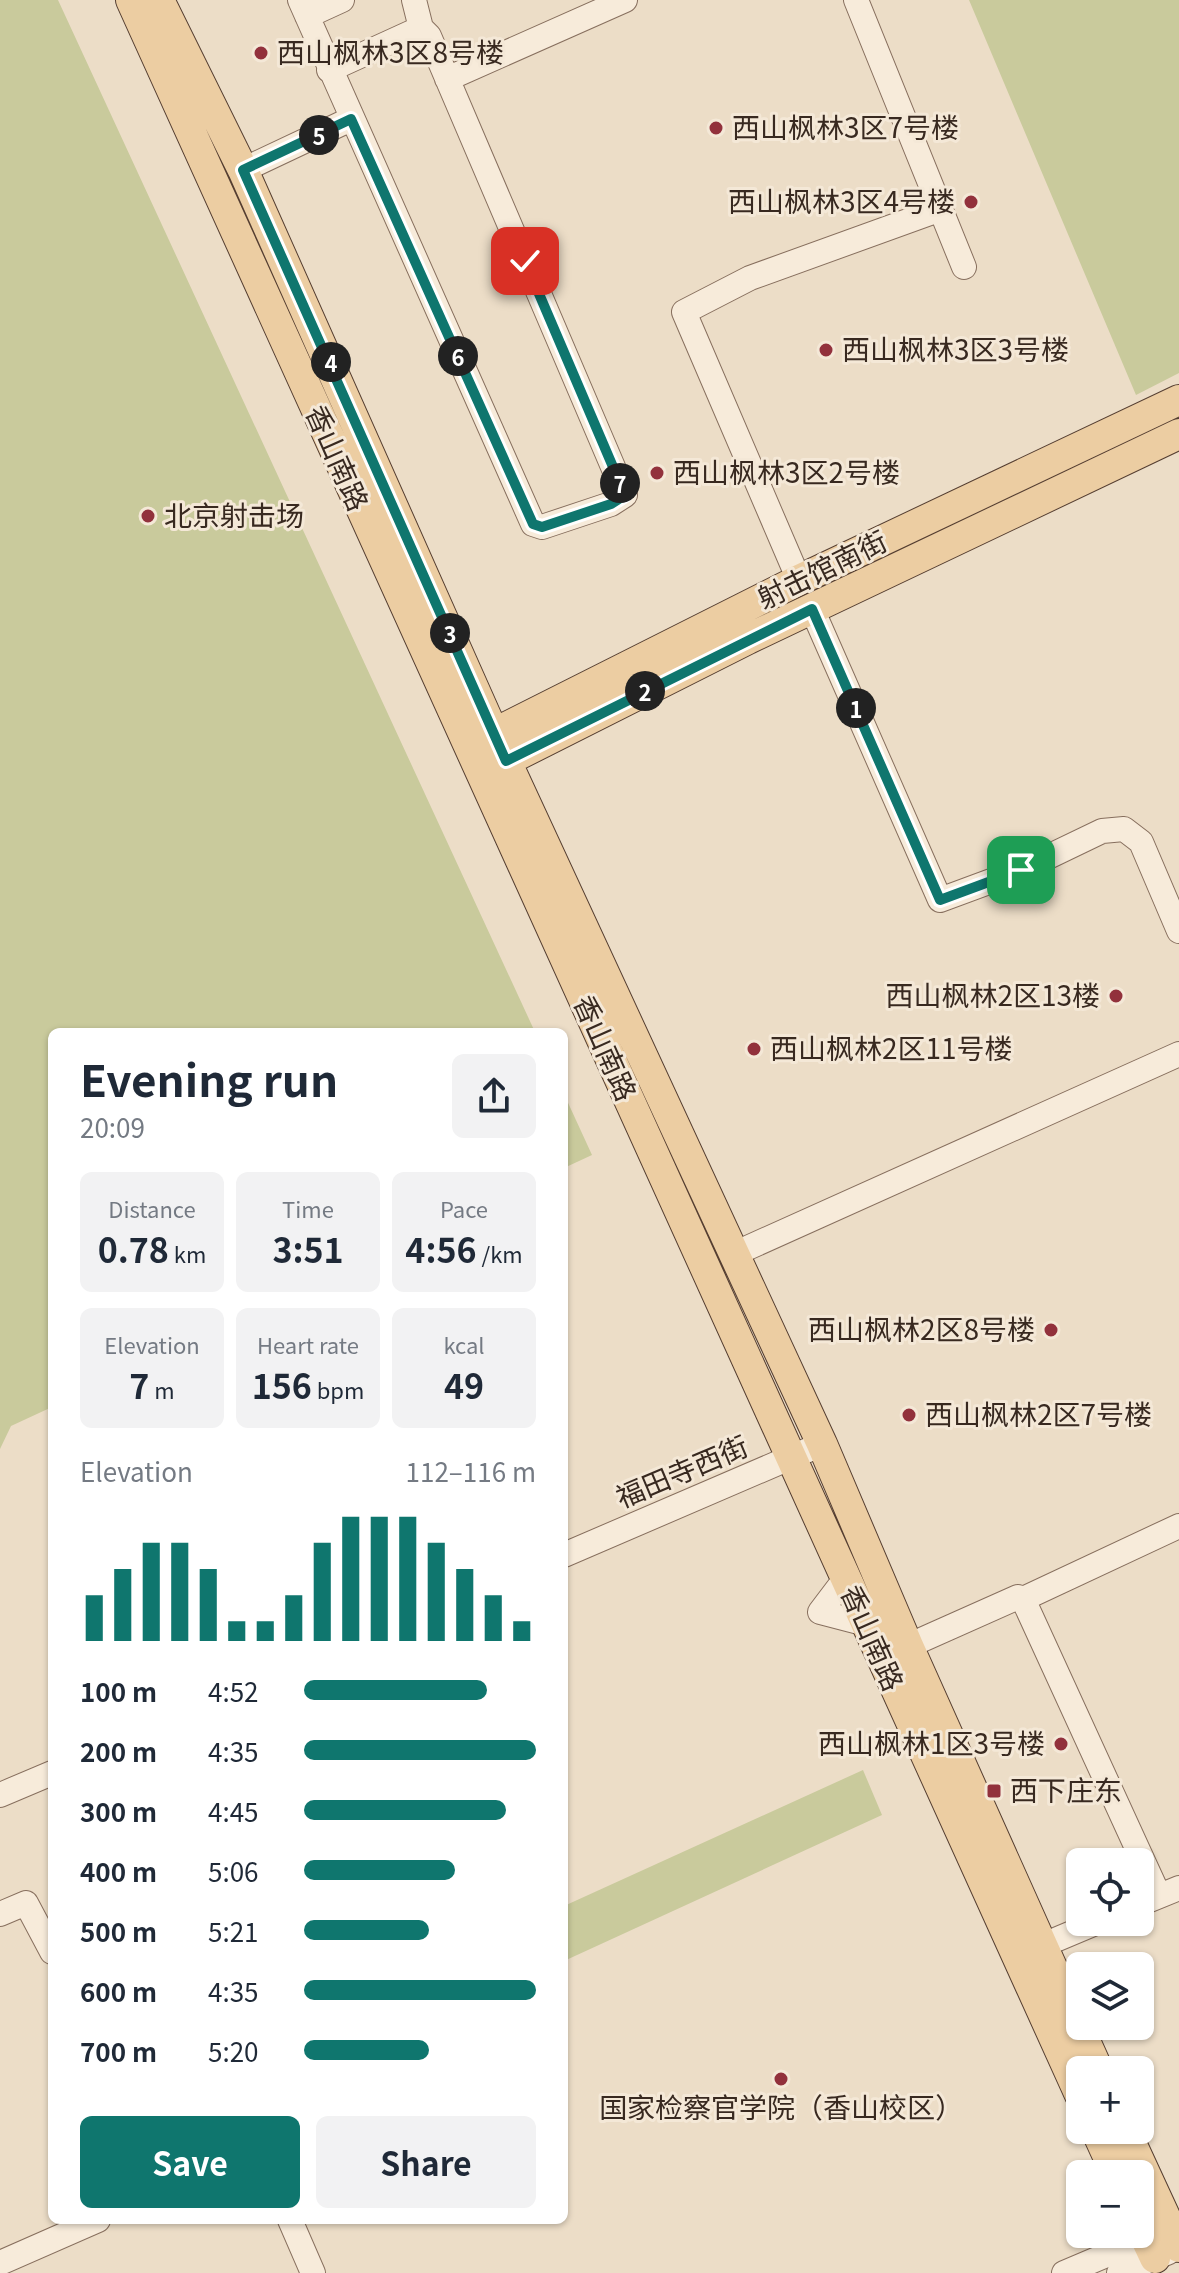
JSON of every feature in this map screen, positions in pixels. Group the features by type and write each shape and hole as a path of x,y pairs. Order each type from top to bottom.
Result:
{"main road":[{"name":"香山南路","path":"131,0 487,754 734,1254 822,1444 908,1646 1092,2056"},
{"name":"香山南路","path":"159,0 243,170 487,754 791,1459 1066,2064"},
{"name":"射击馆南街","path":"487,754 799,580 1179,400"},
{"name":"射击馆南街","path":"487,754 812,609 1179,434"},
{"path":"1130,2144 1164,2238"}],"street":[{"path":"342,0 304,8 533,524 542,527 611,504 625,495 429,36 421,28 414,0"},
{"path":"447,79 625,0"},
{"path":"856,0 964,267"},
{"path":"329,70 421,28"},
{"path":"243,170 351,119"},
{"path":"799,580 684,312 750,278 941,209"},
{"path":"812,609 940,900 1021,870 1102,831 1124,829 1141,842 1179,931"},
{"path":"734,1254 1179,1054"},
{"name":"福田寺西街","path":"568,1553 822,1444"},
{"path":"908,1646 1018,1597 1023,1599 1179,1526"},
{"path":"1023,1599 1159,1896"},
{"path":"0,1795 48,1775"},
{"path":"0,1914 26,1903 48,1944"},
{"path":"1041,1946 1066,1935"},
{"path":"0,2263 89,2224"},
{"path":"292,2224 313,2273"},
{"path":"1064,2273 1164,2238"},
{"path":"1119,2273 1164,2238"}],"green space":[{"name":"北京射击场","path":"0,0 58,0 533,1028 48,1028 48,1409 11,1426 0,1449"},
{"path":"969,0 1179,0 1179,373 1136,395"},
{"path":"568,1103 592,1155 568,1166"},
{"path":"863,1770 882,1815 568,1959 568,1904"}],"place":[{"name":"西山枫林3区8号楼","path":"261,53"},
{"name":"西山枫林3区7号楼","path":"716,128"},
{"name":"西山枫林3区4号楼","path":"971,202"},
{"name":"西山枫林3区3号楼","path":"826,350"},
{"name":"西山枫林3区2号楼","path":"657,473"},
{"name":"北京射击场","path":"148,516"},
{"name":"西山枫林2区13楼","path":"1116,996"},
{"name":"西山枫林2区11号楼","path":"754,1049"},
{"name":"西山枫林2区8号楼","path":"1051,1330"},
{"name":"西山枫林2区7号楼","path":"909,1415"},
{"name":"西山枫林1区3号楼","path":"1061,1744"},
{"name":"西下庄东","path":"994,1791"},
{"name":"国家检察官学院（香山校区）","path":"781,2079"}],"route":[{"path":"525,261 625,495 611,504 542,527 533,524 351,119 243,170 506,761 812,609 940,900 1021,870"}]}
